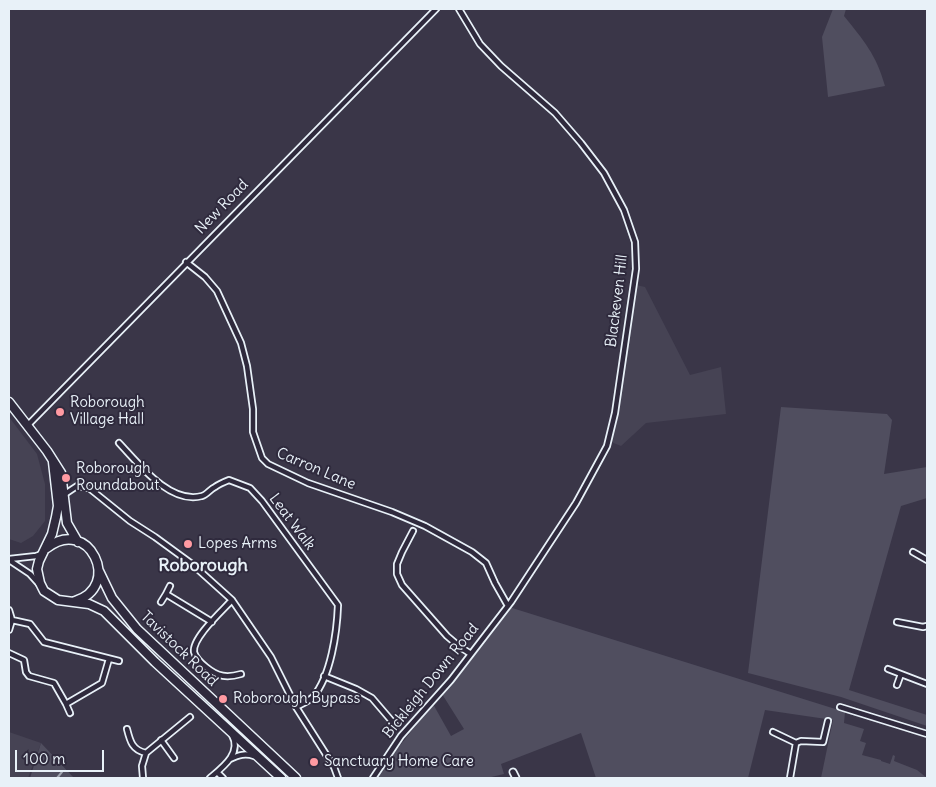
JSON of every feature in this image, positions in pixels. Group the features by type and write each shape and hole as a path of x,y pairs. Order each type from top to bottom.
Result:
{"highway":[{"name":"Tavistock Road","path":"9,402 28,425 61,473 65,494 64,509 68,523 78,542 90,549 95,555 99,571 112,598 138,629 296,778"},
{"name":"Tavistock Road","path":"53,462 58,506 52,534 37,569 42,587 51,597 58,600 89,604 104,611 281,778"},
{"path":"44,551 60,541 78,542"},
{"path":"73,601 86,596 92,590 96,584 99,571"}],"street":[{"name":"New Road","path":"28,425 436,9"},
{"name":"Blackeven Hill","path":"459,9 480,44 501,66 555,113 604,173 624,210 635,242 635,277 615,413 607,446 576,503 510,604"},
{"name":"Carron Lane","path":"186,262 205,277 217,292 241,343 248,373 253,409 253,432 262,458 268,464 308,483 400,516 472,552 486,563 495,583 510,604"},
{"name":"Leat Walk","path":"119,443 155,480 173,492 186,497 203,496 214,487 229,480 250,488 262,501 338,604 334,640 324,676 312,698 296,707"},
{"path":"65,494 77,486 89,488 130,521 186,559 232,600 271,657 296,707 321,745 338,778"},
{"path":"413,531 397,564 397,574 402,585 447,636 471,654"},
{"path":"9,560 36,556 44,551"},
{"path":"913,552 926,559 927,554"},
{"path":"9,560 30,574 42,587"},
{"path":"161,602 170,586"},
{"path":"166,594 212,622"},
{"path":"232,600 201,634 194,646 194,654 200,662 219,676 228,678 241,674"},
{"name":"Bickleigh Down Road","path":"374,778 401,736 437,696 510,604"},
{"path":"9,610 12,620 9,630"},
{"path":"12,620 30,624 44,642 118,661"},
{"path":"896,622 927,626"},
{"path":"9,653 24,660 26,672 29,676 54,683 70,713"},
{"path":"66,704 102,683 109,659"},
{"path":"888,669 927,684"},
{"path":"897,685 901,674"},
{"path":"324,676 356,689 372,698 396,726"},
{"path":"840,708 927,734"},
{"path":"143,778 142,766 146,753 190,717"},
{"path":"773,732 796,743 800,741 824,742 828,721"},
{"path":"222,724 233,737 236,745 229,760"},
{"path":"127,729 134,747 140,752 146,753"},
{"path":"161,740 174,758"},
{"path":"790,778 796,743"},
{"path":"210,778 229,760 239,754 248,754 267,765"},
{"path":"217,772 223,778"}],"shaded area":[{"path":"833,9 846,9 844,16 873,56 885,86 828,97 822,37"},
{"path":"636,285 645,287 690,375 721,367 726,414 646,423 621,446 611,442 618,410"},
{"path":"781,407 887,414 892,420 884,474 927,467 927,498 901,506 849,690 927,715 927,726 841,697 748,673"},
{"path":"9,417 37,454 45,484 45,521 33,536 21,543 9,539"},
{"path":"509,607 845,712 844,723 864,729 860,741 866,743 862,755 890,764 893,755 895,756 894,761 917,770 927,778 821,778 833,720 765,710 748,778 596,778 581,733 501,764 504,774 487,778 374,778 433,704 451,736 464,729 442,694"},
{"path":"9,732 41,743 28,778 9,778"},
{"path":"41,743 74,778 30,778"}],"waterway":[{"path":"57,778 62,772"}],"place":[{"name":"Roborough Village Hall","path":"60,412"},
{"name":"Roborough Roundabout","path":"66,478"},
{"name":"Lopes Arms","path":"188,544"},
{"name":"Roborough Bypass","path":"223,699"},
{"name":"Sanctuary Home Care","path":"314,762"}],"district":[{"name":"Roborough","path":"203,566"}]}
